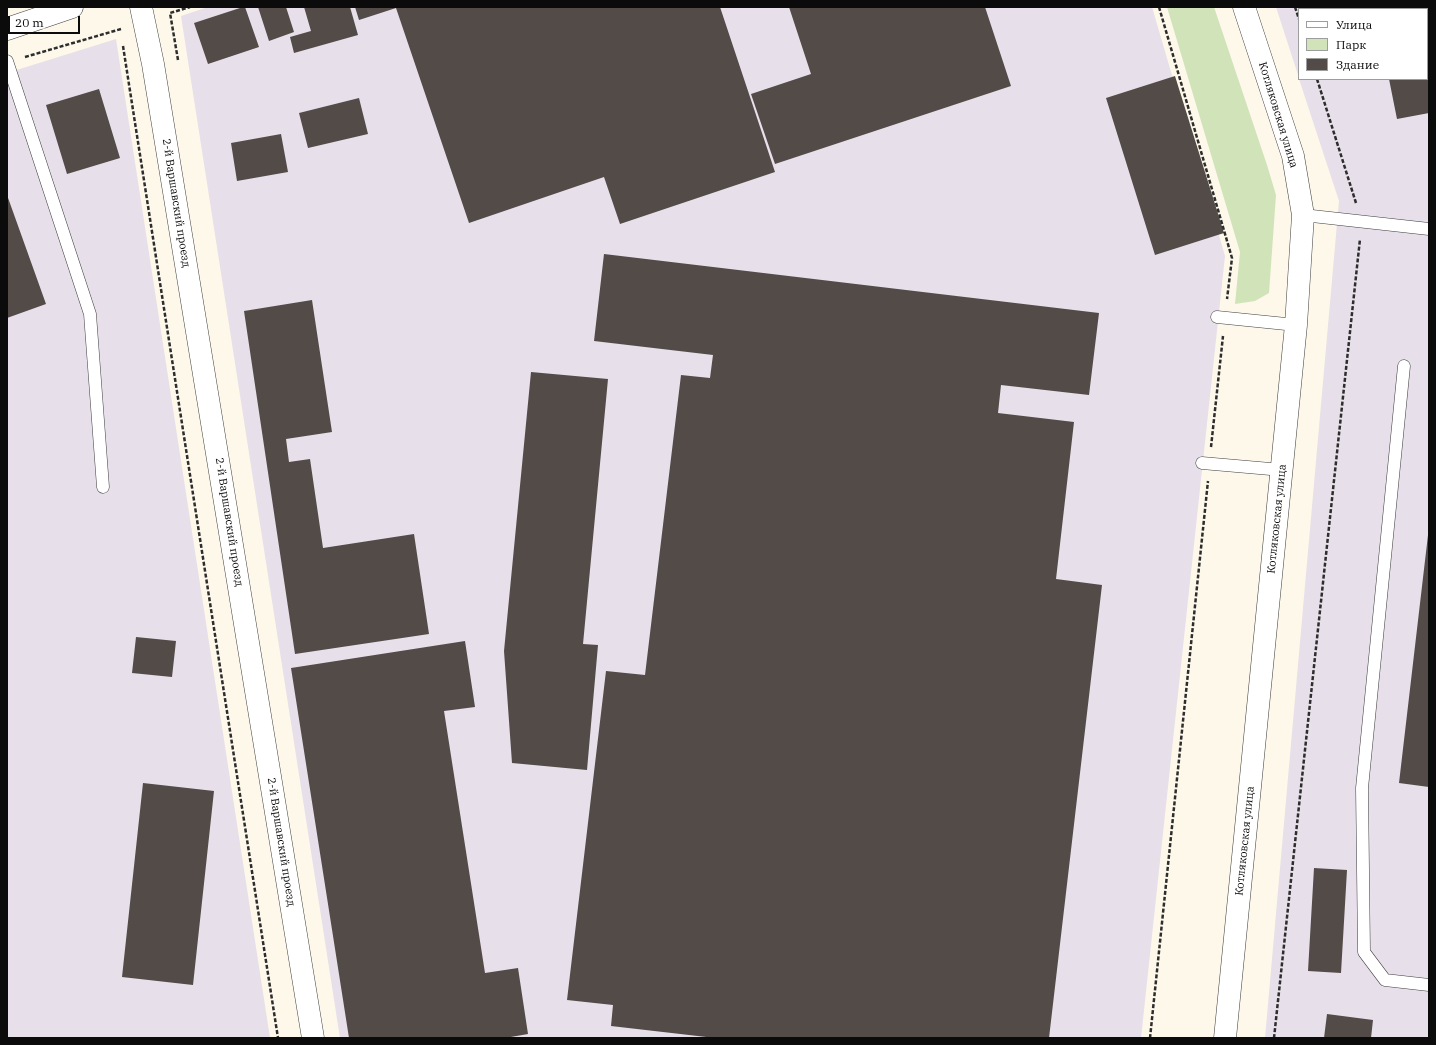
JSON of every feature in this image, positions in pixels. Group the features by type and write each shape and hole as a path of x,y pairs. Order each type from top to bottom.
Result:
{"street":[{"path":"7,30 72,7"},
{"name":"2-й Варшавский проезд","path":"141,7 153,64 313,1038"},
{"name":"Котляковская улица","path":"1225,1038 1296,325 1303,215 1293,156 1244,7"}],"lane":[{"path":"7,62 90,314 103,487"},
{"path":"1303,215 1429,230"},
{"path":"1221,317 1296,325"},
{"path":"1404,366 1362,788 1364,952 1384,980 1429,985"},
{"path":"1206,464 1282,470"}],"path":[{"path":"178,60 170,13 190,7"},
{"path":"1150,1038 1221,317 1232,258 1158,7"},
{"path":"7,62 121,29 122,35"},
{"path":"123,42 278,1038"},
{"path":"1274,1038 1362,222 1318,80"}],"shaded area":[{"path":"208,7 1152,7 1225,256 1141,1038 340,1038 181,16"},
{"path":"1276,7 1429,7 1429,1038 1265,1038 1339,201 1299,80 1428,80 1428,8 1298,8 1298,75"},
{"path":"116,39 270,1038 7,1038 7,73"}],"green space":[{"path":"1167,7 1214,7 1276,195 1269,293 1255,301 1235,304 1240,252"}],"building":[{"path":"245,7 259,47 208,64 194,23"},
{"path":"258,7 286,7 294,32 269,41"},
{"path":"304,7 350,7 358,35 294,53 290,37 311,31"},
{"path":"355,7 720,7 775,172 620,224 604,177 469,223 396,8 359,20"},
{"path":"789,7 985,7 1011,86 775,164 751,94 811,74"},
{"path":"1428,52 1429,113 1397,119 1389,80 1428,80"},
{"path":"1175,76 1224,233 1155,255 1106,98"},
{"path":"99,89 120,158 67,174 46,105"},
{"path":"359,98 368,134 308,148 299,113"},
{"path":"281,134 288,172 237,181 231,143"},
{"path":"7,195 46,304 7,318"},
{"path":"604,254 1099,313 1089,395 1001,385 998,413 1074,422 1056,579 1102,585 1049,1038 715,1038 611,1026 613,1005 567,1000 606,671 645,675 681,375 710,378 713,355 594,341"},
{"path":"312,300 332,432 286,439 289,462 310,459 323,548 414,534 429,634 295,654 244,311"},
{"path":"531,372 608,379 583,644 598,645 587,770 512,763 504,651"},
{"path":"1429,535 1429,787 1399,783"},
{"path":"136,637 176,641 172,677 132,673"},
{"path":"465,641 475,707 444,711 485,973 518,968 528,1034 505,1038 349,1038 291,668"},
{"path":"143,783 214,791 193,985 122,977"},
{"path":"1314,868 1347,870 1341,973 1308,971"},
{"path":"1327,1014 1373,1020 1371,1038 1324,1038"}]}
